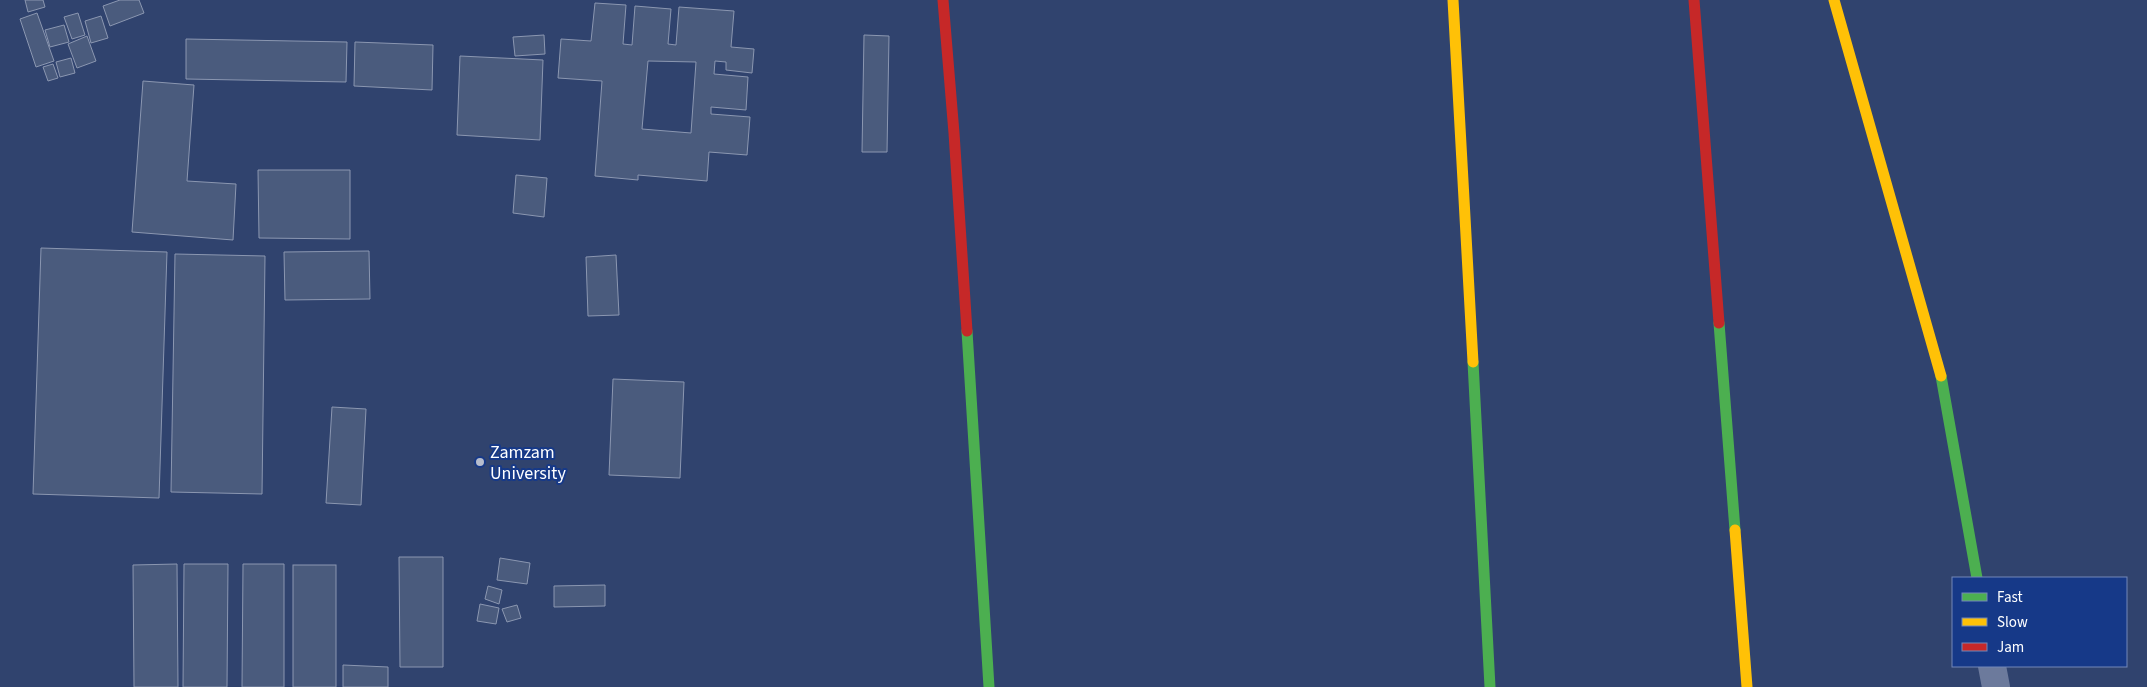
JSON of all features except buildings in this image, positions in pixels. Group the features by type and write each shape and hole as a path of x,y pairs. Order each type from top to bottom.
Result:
{"street":[{"path":"943,0 954,133 989,687"},
{"path":"1453,0 1490,687"},
{"path":"1694,0 1747,687"},
{"path":"1834,0 1944,387 1977,577"},
{"path":"1992,667 1996,687"}],"traffic: fast":[{"path":"1719,323 1735,530"},
{"path":"967,331 989,687"},
{"path":"1473,362 1490,687"},
{"path":"1941,376 1977,577"}],"traffic: slow":[{"path":"1453,0 1473,362"},
{"path":"1834,0 1941,376"},
{"path":"1735,530 1747,687"}],"traffic: jam":[{"path":"943,0 967,331"},
{"path":"1694,0 1719,323"}],"place":[{"name":"Zamzam University","path":"480,462"}]}
